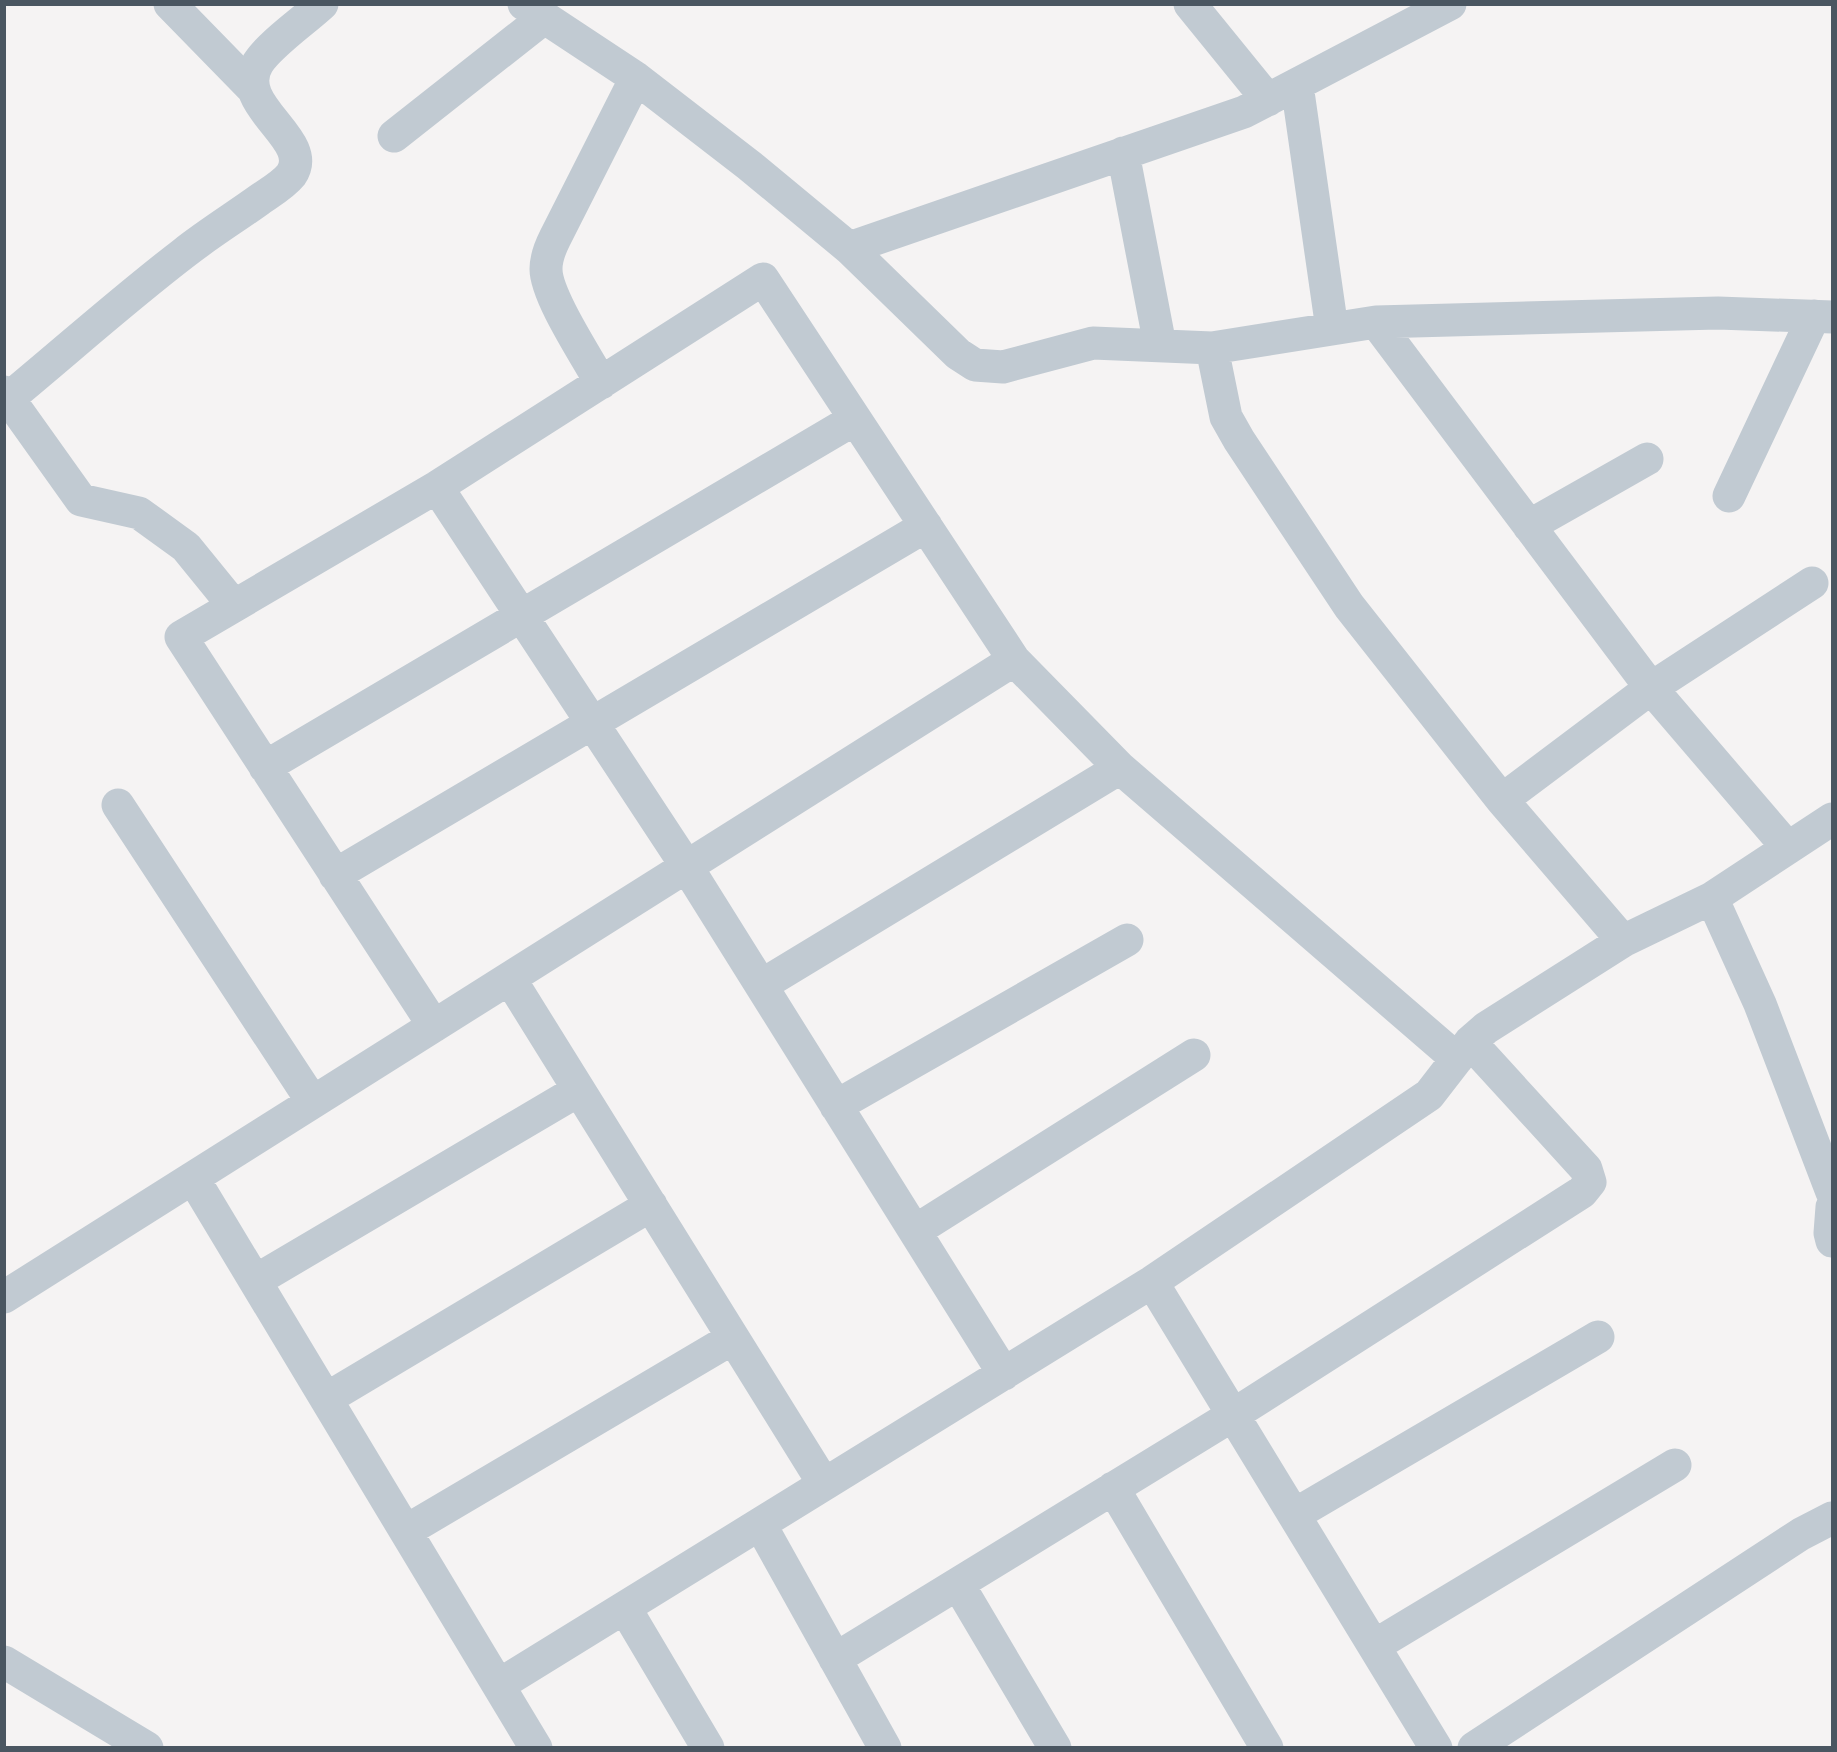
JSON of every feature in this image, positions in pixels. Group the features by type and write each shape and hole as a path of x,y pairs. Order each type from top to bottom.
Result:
{"street":[{"path":"170,4 254,90 267,114 293,147 297,160 291,175 185,252 7,395 81,500 139,513 186,548 234,606"},
{"path":"254,90 253,77 258,63 322,4"},
{"path":"1190,4 1268,100"},
{"path":"849,248 1244,112 1442,6"},
{"path":"394,136 534,11 636,78 750,166 849,248 958,354 975,365 1003,367 1094,343 1212,348 1376,322 1718,313 1823,316 1730,496"},
{"path":"601,383 550,290 546,270 551,245 636,78"},
{"path":"1297,84 1332,329"},
{"path":"1123,153 1160,345"},
{"path":"434,1026 181,637 437,487 763,279 1014,660 1119,768 1463,1051 1586,1169 1590,1182 1573,1198 1233,1415 835,1659"},
{"path":"1376,322 1651,688 1788,848"},
{"path":"1212,348 1226,417 1349,606 1502,800 1623,941"},
{"path":"265,767 855,419"},
{"path":"1529,526 1647,459"},
{"path":"437,487 687,867 1004,1374"},
{"path":"335,875 926,526"},
{"path":"1502,800 1651,688 1812,583"},
{"path":"4,1297 1014,660"},
{"path":"762,985 1119,768"},
{"path":"118,805 312,1101"},
{"path":"499,1685 1152,1282 1429,1095 1463,1051 1486,1028 1623,941 1713,898 1833,819"},
{"path":"1713,898 1764,1014 1833,1192"},
{"path":"836,1106 1127,940"},
{"path":"510,979 824,1484"},
{"path":"915,1231 1194,1055"},
{"path":"255,1281 579,1090"},
{"path":"193,1178 536,1748"},
{"path":"326,1399 651,1205"},
{"path":"1833,1207 1830,1233 1833,1241"},
{"path":"1152,1282 1436,1748"},
{"path":"1294,1515 1598,1337"},
{"path":"406,1531 733,1338"},
{"path":"1374,1646 1675,1465"},
{"path":"1113,1488 1267,1748"},
{"path":"1474,1748 1801,1534 1833,1518"},
{"path":"760,1524 885,1748"},
{"path":"958,1584 1054,1748"},
{"path":"625,1608 708,1748"},
{"path":"4,1662 147,1748"}]}
